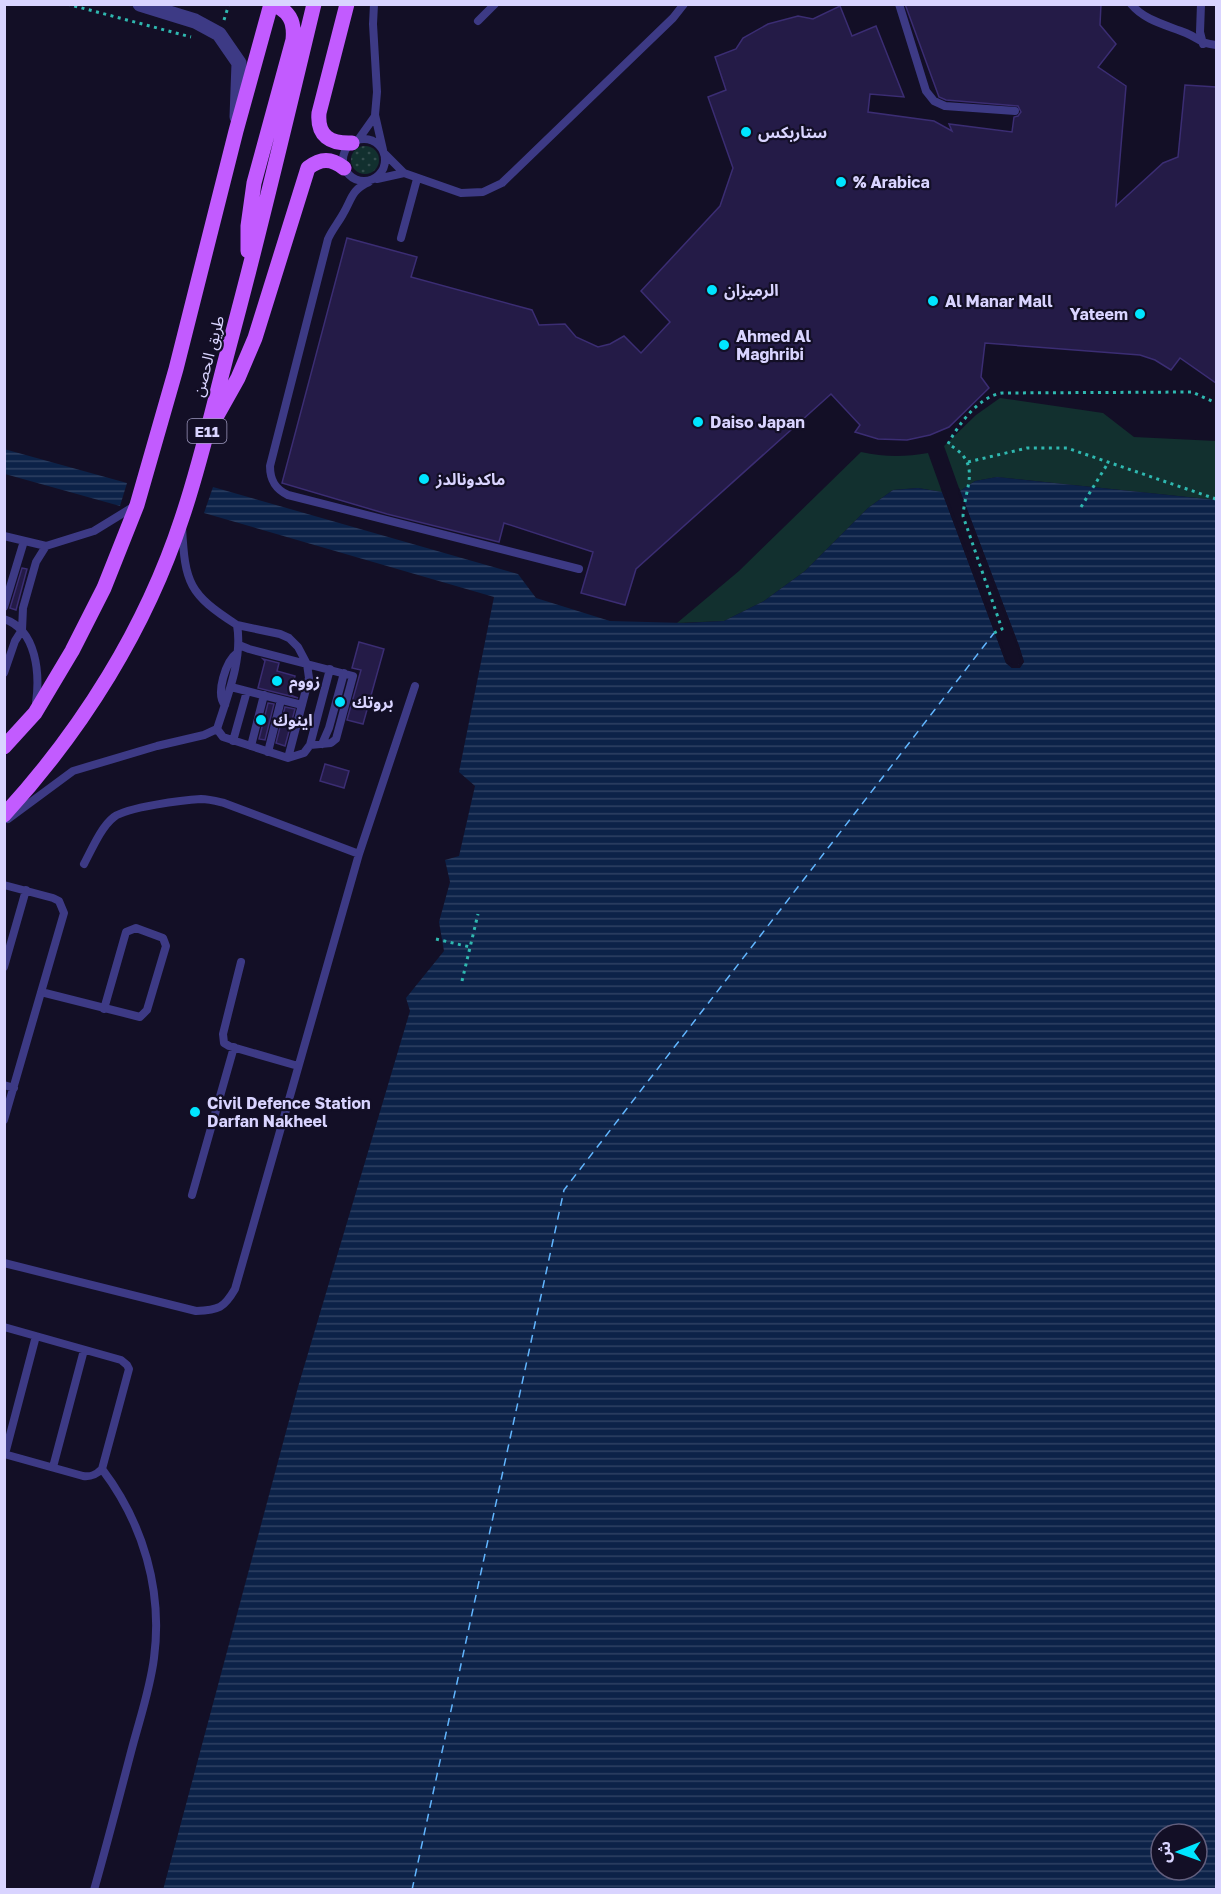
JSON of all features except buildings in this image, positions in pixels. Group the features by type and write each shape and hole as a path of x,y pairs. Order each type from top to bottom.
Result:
{"main road":[{"name":"طريق الحصن","path":"4,747 34,713 72,651 104,588 137,505 176,369 236,131 271,4"},
{"path":"250,268 248,226 254,183 294,28 290,17 282,8 271,4"},
{"name":"طريق الحصن","path":"4,815 59,750 92,702 124,648 155,587 182,518 250,268 314,4"},
{"path":"347,4 318,123 321,132 334,142 355,141"},
{"path":"207,431 228,396 251,348 308,168 317,161 328,159 337,162 346,171"}],"street":[{"path":"140,4 195,21 219,34 239,63 236,131"}],"lane":[{"path":"374,4 377,92 375,115 386,163 384,170 353,193 345,211 332,230 325,248 270,466 272,482 288,495 579,569"},
{"path":"478,21 495,4"},
{"path":"355,141 372,140 404,173 417,179 461,193 483,192 502,183 673,18 684,4"},
{"path":"899,4 927,91 934,101 951,107 1015,111"},
{"path":"1131,4 1152,20 1189,34 1203,44 1216,45"},
{"path":"1201,4 1200,32 1203,44"},
{"path":"349,202 350,183 344,155 375,115"},
{"path":"346,171 353,179 361,182 404,173"},
{"path":"401,238 417,179"},
{"path":"5,539 46,546 94,531 137,505"},
{"path":"182,518 184,560 192,588 211,608 237,625 290,638 307,664 309,678 288,758"},
{"path":"4,607 24,541"},
{"path":"4,673 15,641 22,630 23,608 34,568 38,556 46,546"},
{"path":"4,619 15,623 22,630 35,656 38,684 34,713"},
{"path":"4,822 73,771 157,746 204,735 217,729 231,687 238,649 237,625"},
{"path":"225,705 220,693 227,664 238,649 249,649 353,676 339,732 331,743 310,745"},
{"path":"217,729 223,737 288,758 304,753 310,745 330,669"},
{"path":"7,1262 196,1311 220,1308 229,1300 235,1289 359,854 415,686"},
{"path":"231,687 302,705"},
{"path":"233,741 246,691"},
{"path":"251,746 264,695"},
{"path":"268,752 281,700"},
{"path":"84,864 114,817 135,809 201,800 224,803 359,854"},
{"path":"4,885 53,898 63,907 62,920 4,1120"},
{"path":"4,967 27,890"},
{"path":"41,992 104,1009 137,1017 146,1013 166,946 163,938 136,928 126,932 104,1009"},
{"path":"241,962 223,1039 227,1045 298,1066"},
{"path":"192,1195 234,1047"},
{"path":"4,1085 14,1088"},
{"path":"4,1327 36,1336 84,1350 121,1360 127,1365 129,1369 102,1469 98,1473 88,1476 5,1454 36,1336"},
{"path":"53,1467 84,1350"},
{"path":"94,1890 150,1681 156,1633 153,1584 141,1537 120,1492 102,1469"}],"path":[{"path":"994,633 1002,629 963,516 964,502 971,479 967,462 963,454 948,444 958,425 991,395 1133,391 1192,392 1216,403"},
{"path":"967,462 1027,448 1053,447 1080,451 1108,463 1216,499"},
{"path":"1081,507 1108,463"},
{"path":"462,981 478,914"},
{"path":"436,939 470,947"}],"green space":[{"path":"365,146 375,150 379,160 375,170 365,174 355,170 351,160 355,150"},
{"path":"1000,398 1103,413 1134,437 1216,441 1216,500 997,477 975,481 960,491 944,446 976,415"},
{"path":"861,452 894,456 928,453 942,492 918,488 893,490 868,508 805,571 764,601 724,621 677,623 739,571"}],"water":[{"path":"4,449 127,483 120,506 5,474"},
{"path":"997,477 1216,500 1216,1889 163,1890 298,1387 410,1011 406,998 444,951 439,922 450,882 445,860 459,856 475,786 459,772 494,597 204,513 213,487 518,574 536,598 610,621 685,623 724,621 764,601 805,571 868,508 893,490 918,488 942,492 1006,663 1012,668 1024,662 960,491 975,481"}],"pier":[{"path":"959,488 1019,646 1024,662 1020,668 1012,668 1006,663 941,489 945,491 1008,662 1018,665 1021,662 1017,647 958,492"}],"ferry route":[{"path":"412,1890 564,1190 994,633"}],"place":[{"name":"ستاربكس","path":"746,132"},
{"name":"% Arabica","path":"841,182"},
{"name":"الرميزان","path":"712,290"},
{"name":"Al Manar Mall","path":"933,301"},
{"name":"Yateem","path":"1140,314"},
{"name":"Ahmed Al Maghribi","path":"724,345"},
{"name":"Daiso Japan","path":"698,422"},
{"name":"ماكدونالدز","path":"424,479"},
{"name":"زووم","path":"277,681"},
{"name":"بروتك","path":"340,702"},
{"name":"اينوك","path":"261,720"},
{"name":"Civil Defence Station Darfan Nakheel","path":"195,1112"}]}
